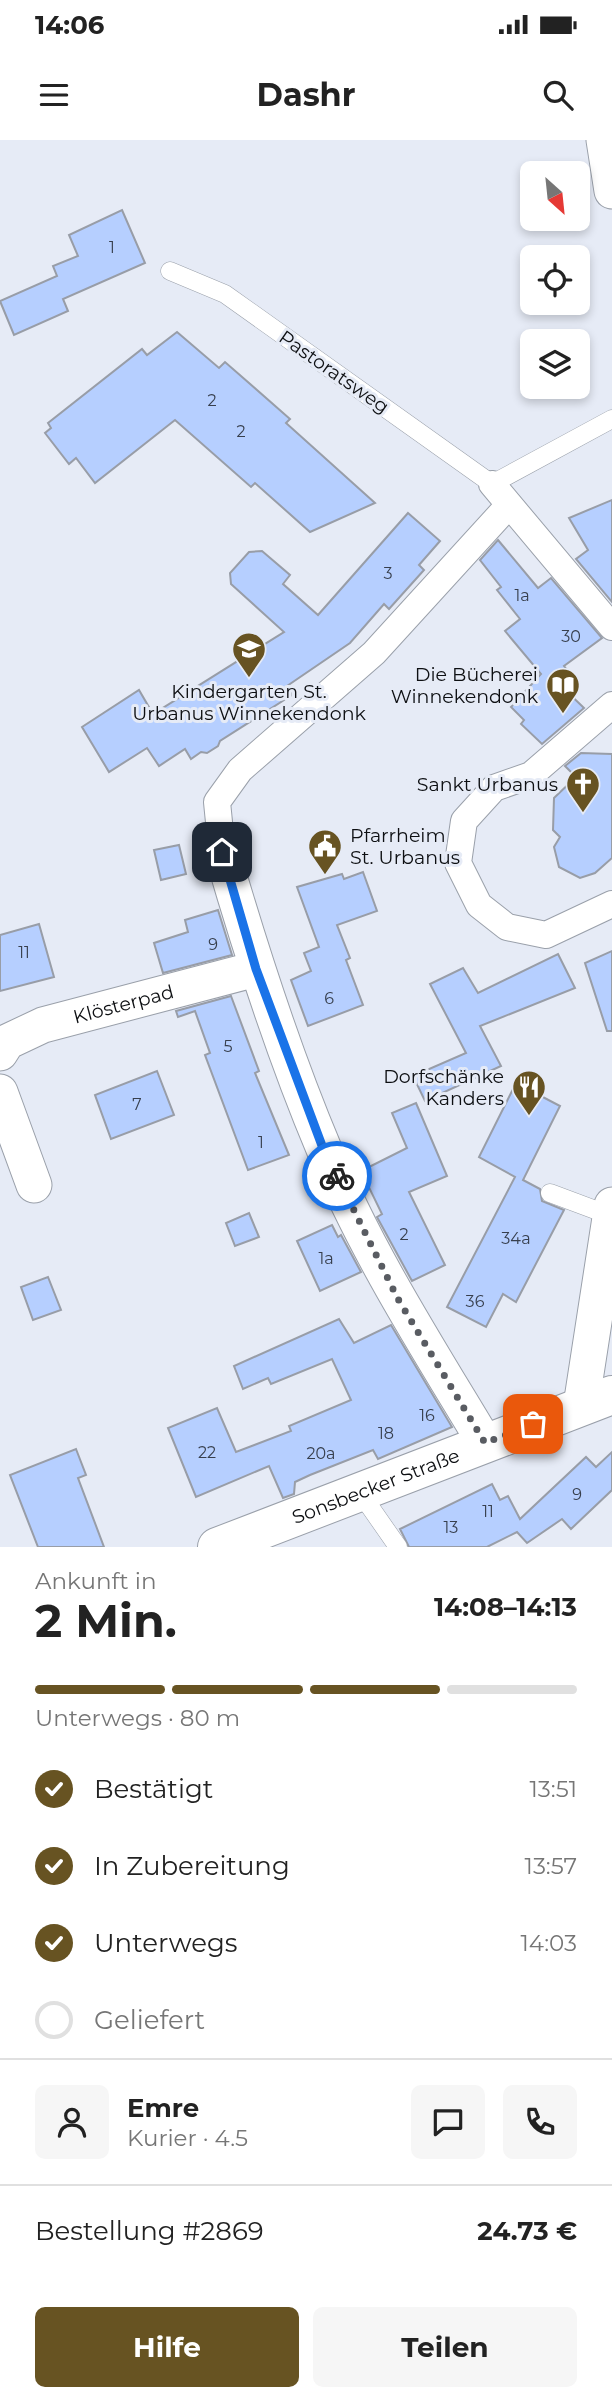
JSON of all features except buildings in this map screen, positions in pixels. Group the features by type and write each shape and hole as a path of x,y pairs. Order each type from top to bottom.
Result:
{"main road":[{"name":"Sonsbecker Straße","path":"217,1547 596,1400"}],"street":[{"path":"604,140 612,191"},
{"path":"492,484 612,627"},
{"path":"485,1443 398,1299 324,1151 256,969 222,852 217,802 240,770 374,653 509,505"},
{"path":"612,705 531,775 494,788 464,821 458,863 479,905 507,927 546,935 612,904"},
{"name":"Klösterpad","path":"0,1053 7,1042 43,1025 256,969"},
{"path":"0,1092 34,1185"},
{"path":"596,1400 611,1210"}],"lane":[{"name":"Pastoratsweg","path":"170,271 225,294 492,484"},
{"path":"492,484 612,419"},
{"path":"550,1194 611,1210"},
{"path":"359,1491 398,1547"}],"way so far":[{"path":"337,1176 398,1299 485,1443 533,1424"}],"place":[{"name":"Kindergarten St. Urbanus Winnekendonk","path":"249,679"},
{"name":"Die Bücherei Winnekendonk","path":"563,715"},
{"name":"Sankt Urbanus","path":"583,814"},
{"name":"Pfarrheim St. Urbanus","path":"325,876"},
{"name":"Dorfschänke Kanders","path":"529,1117"}],"route":[{"path":"222,852 256,969 324,1151 337,1176"}]}
